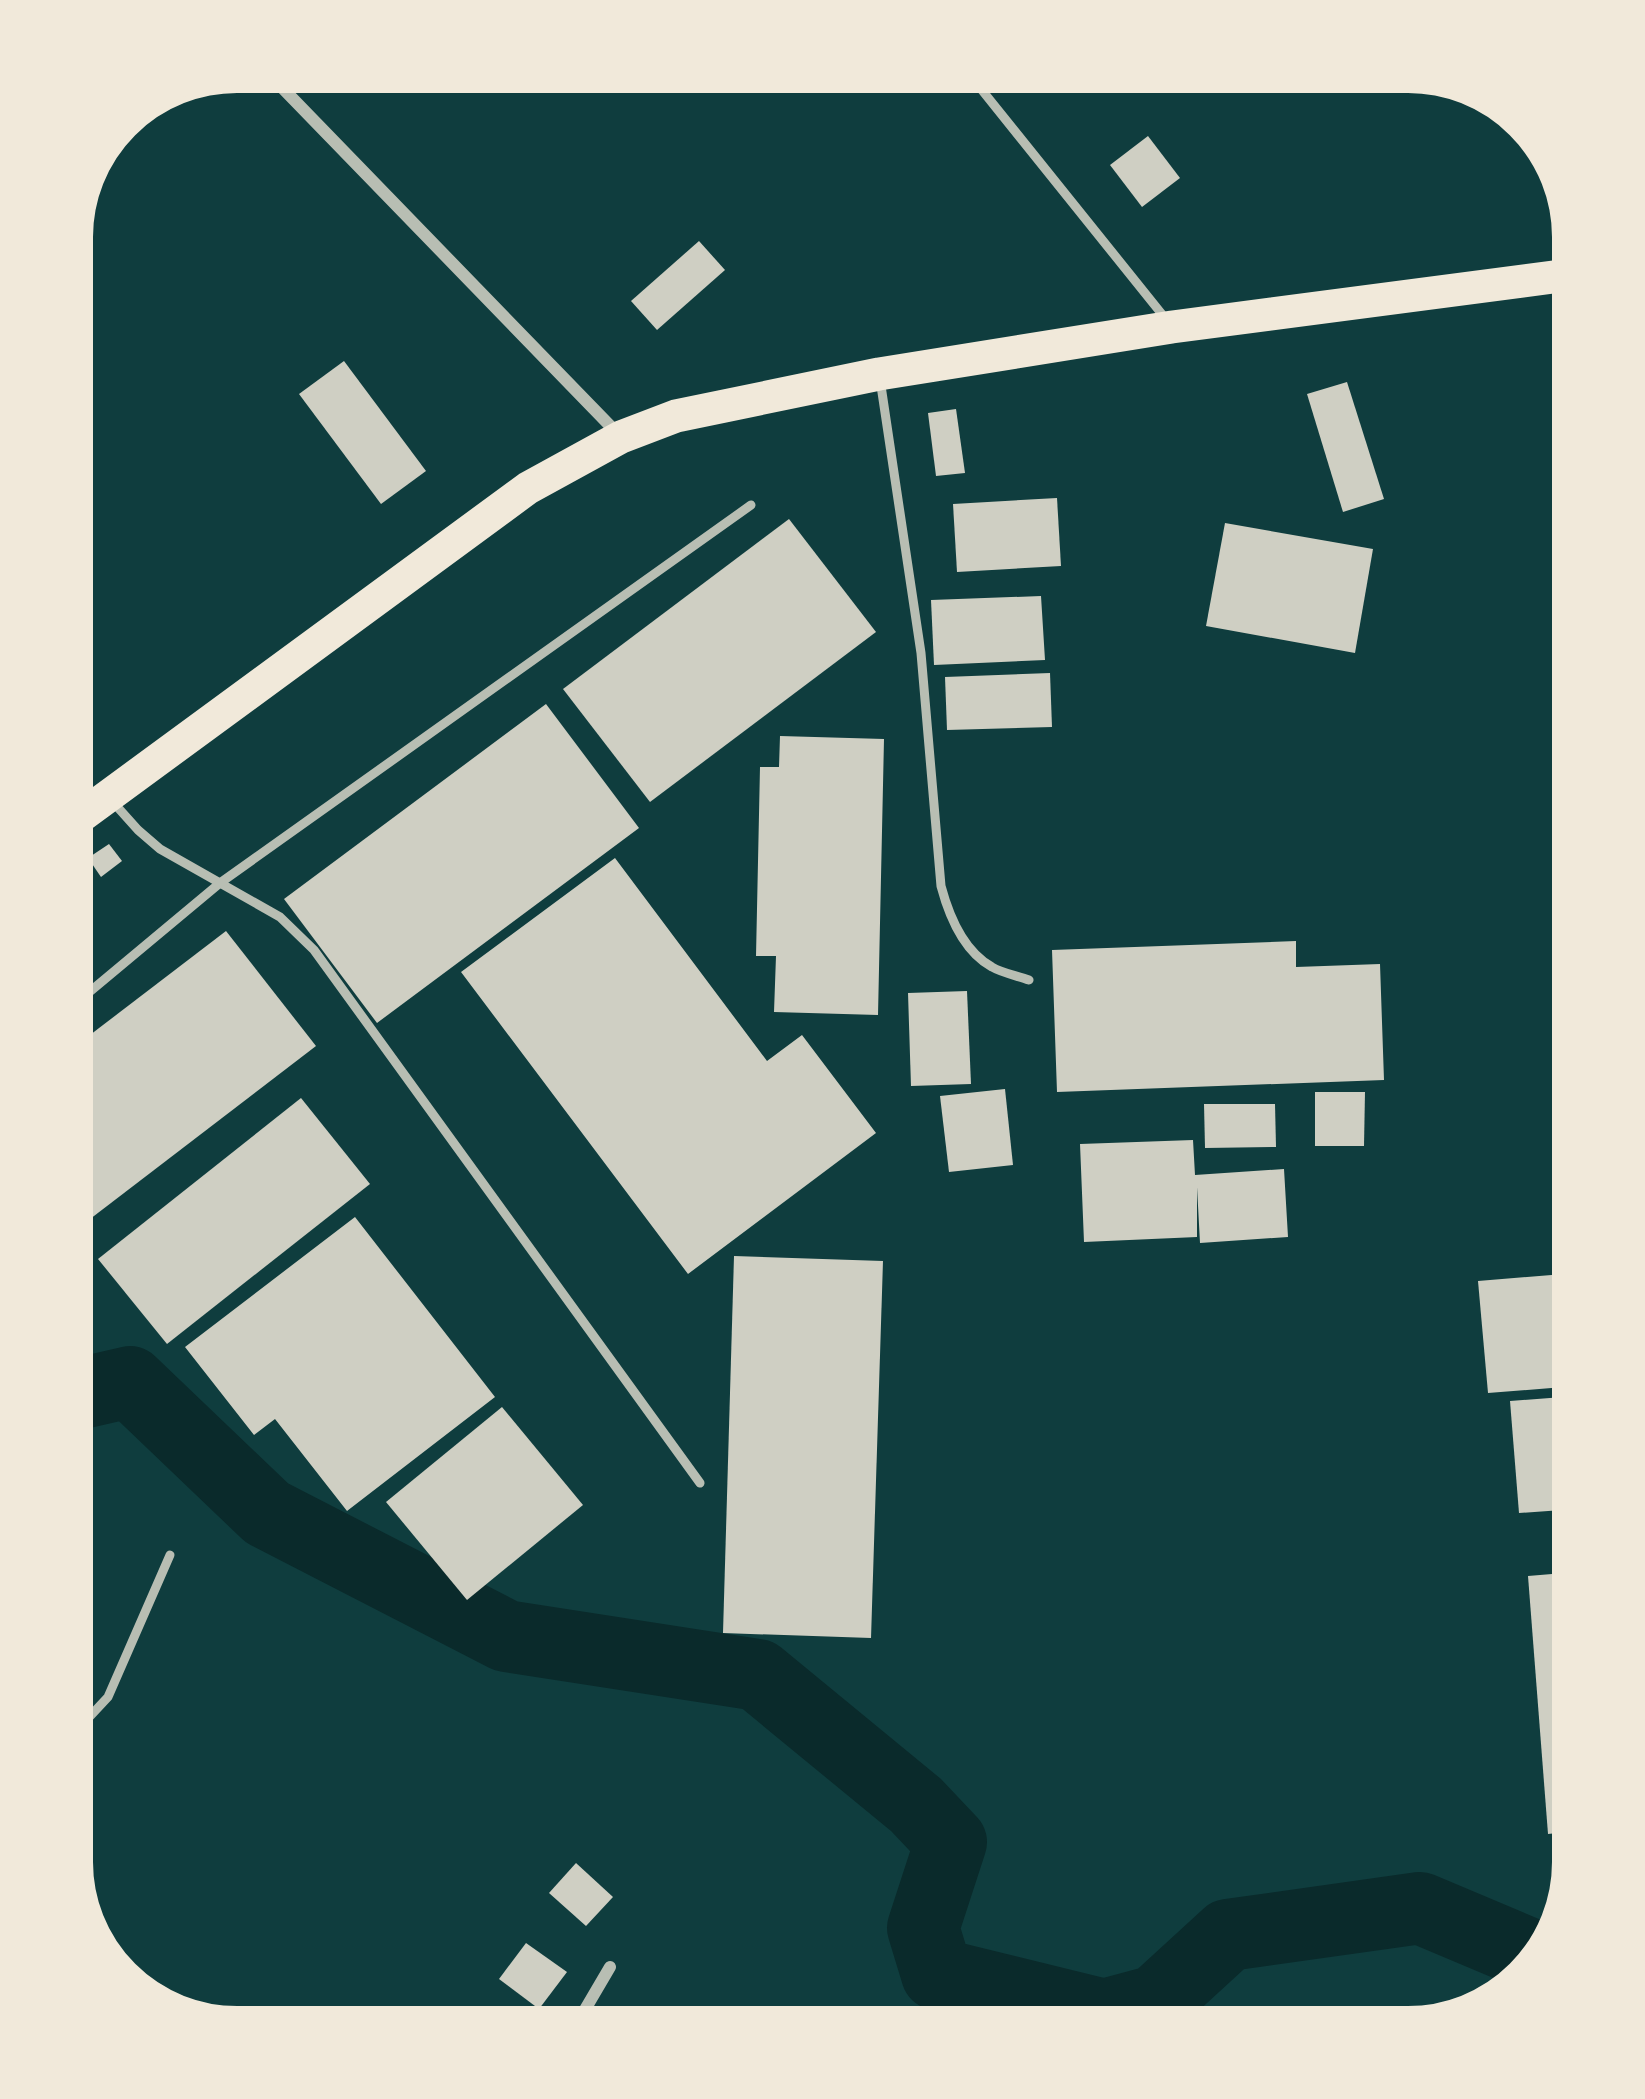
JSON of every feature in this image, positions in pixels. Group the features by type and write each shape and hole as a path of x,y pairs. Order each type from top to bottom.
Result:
{"highway":[{"path":"90,810 528,488 621,437 676,416 879,374 1172,326 1555,277"}],"street":[{"path":"284,90 621,437"},
{"path":"585,2009 610,1967"}],"lane":[{"path":"982,90 1172,326"},
{"path":"879,374 921,653 941,886 949,915 966,944 991,967 1029,980"},
{"path":"90,992 220,884 752,505"},
{"path":"109,797 160,850 280,917 314,950 700,1483"},
{"path":"90,1716 108,1697 170,1555"}],"building":[{"path":"1148,136 1180,178 1142,207 1110,165"},
{"path":"699,241 725,270 657,330 631,301"},
{"path":"344,361 426,471 381,504 299,394"},
{"path":"1347,382 1384,499 1343,512 1307,394"},
{"path":"956,409 965,473 936,476 928,413"},
{"path":"1057,498 1061,566 957,572 953,504"},
{"path":"789,519 876,632 650,802 563,689"},
{"path":"1225,523 1373,549 1355,653 1206,626"},
{"path":"1041,596 1045,660 934,665 931,600"},
{"path":"1050,673 1052,727 947,730 945,677"},
{"path":"546,704 639,828 377,1023 284,899"},
{"path":"780,736 884,739 878,1015 774,1012 776,956 756,956 760,767 779,767"},
{"path":"109,844 122,861 101,877 90,857"},
{"path":"615,858 767,1061 802,1035 876,1133 688,1274 461,972"},
{"path":"226,931 316,1046 90,1219 90,1035"},
{"path":"1296,941 1296,967 1380,964 1384,1080 1057,1092 1052,950"},
{"path":"967,991 971,1084 911,1086 908,993"},
{"path":"1005,1089 1013,1165 949,1172 940,1096"},
{"path":"1315,1092 1365,1092 1364,1146 1315,1146"},
{"path":"301,1098 370,1184 167,1344 98,1259"},
{"path":"1204,1104 1275,1104 1276,1147 1205,1148"},
{"path":"1193,1140 1195,1175 1284,1169 1288,1237 1200,1243 1197,1187 1197,1237 1084,1242 1080,1144"},
{"path":"355,1217 495,1397 347,1511 275,1419 254,1435 185,1347"},
{"path":"734,1256 883,1261 871,1638 723,1633"},
{"path":"1555,1275 1555,1388 1488,1393 1478,1281"},
{"path":"1555,1398 1555,1510 1519,1513 1510,1401"},
{"path":"502,1407 583,1505 467,1600 386,1502"},
{"path":"1555,1574 1555,1833 1548,1834 1528,1576"},
{"path":"576,1863 613,1897 586,1926 549,1893"},
{"path":"526,1943 567,1972 539,2009 499,1979"}],"waterway":[{"path":"90,1391 130,1382 267,1513 506,1636 758,1675 916,1805 951,1842 923,1928 937,1974 1080,2009"},
{"path":"1126,2009 1156,2001 1228,1935 1420,1908 1524,1952"}]}
